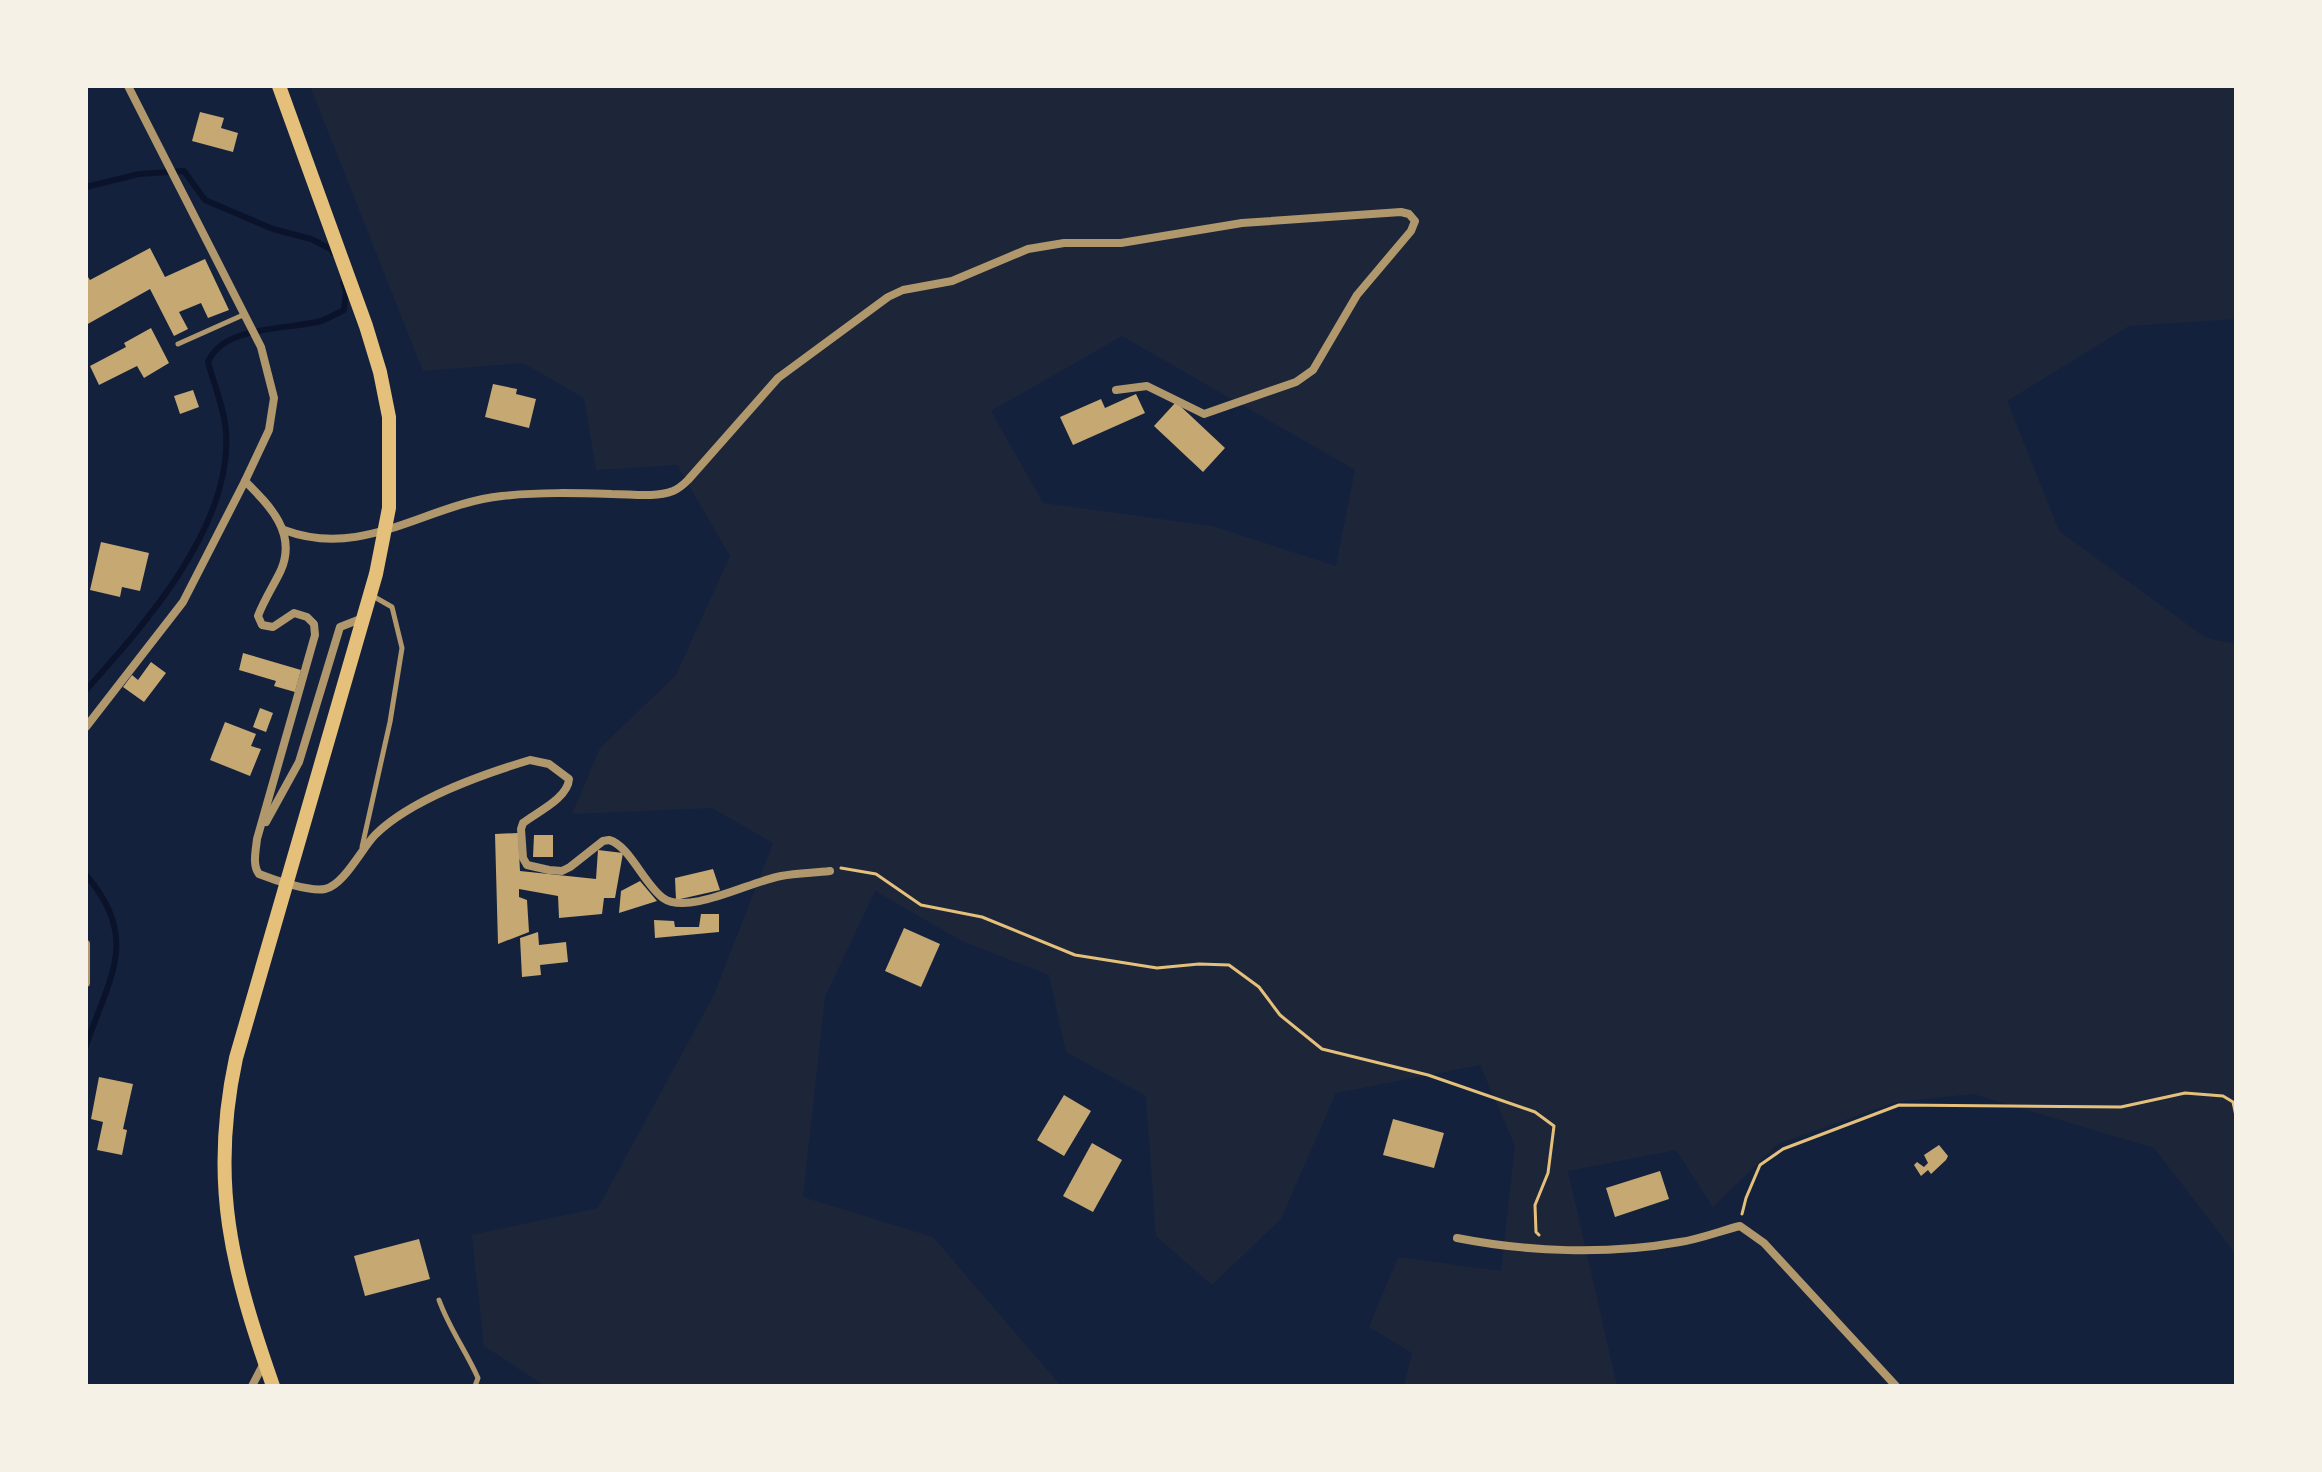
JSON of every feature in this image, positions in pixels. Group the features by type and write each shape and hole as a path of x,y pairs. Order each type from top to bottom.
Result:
{"main road":[{"path":"273,1386 244,1303 232,1254 225,1205 226,1105 236,1058 376,574 389,508 389,417 380,372 279,86"}],"street":[{"path":"86,727 183,602 269,430 274,398 261,347 128,86"},
{"path":"284,530 302,537 362,536 406,526 461,504 501,496 559,493 648,495 674,491 688,480 778,378 888,297 903,290 952,281 1028,249 1064,243 1121,243 1255,222 1401,212 1409,214 1415,221 1411,231 1348,307 1313,370 1296,382 1204,414 1147,386 1116,390"},
{"path":"245,481 284,530 288,547 258,616 262,625 273,627 294,613 301,614 314,624 315,635 257,839 256,871 267,877 325,889 339,881 374,836 403,811 530,760 549,764 563,773 569,779 569,787 562,796 523,823 523,858 527,865 562,871 583,859 603,841 609,840 622,848 656,892 673,903 681,904 780,876 830,871"},
{"path":"257,839 299,762 340,627 364,617"},
{"path":"86,944 86,983"},
{"path":"1457,1238 1498,1246 1622,1249 1681,1242 1740,1226 1764,1243 1896,1386"},
{"path":"252,1386 265,1362"}],"lane":[{"path":"178,344 244,317"},
{"path":"361,853 390,722 402,648 392,607 370,594"},
{"path":"439,1300 449,1327 469,1356 478,1378 475,1386"}],"path":[{"path":"830,871 842,868 876,874 921,905 982,917 1075,955 1157,968 1229,965 1259,987 1280,1015 1322,1049 1428,1075 1535,1112 1554,1126 1548,1173 1535,1205 1536,1232 1552,1248"},
{"path":"1740,1226 1746,1198 1760,1165 1783,1149 1899,1105 2121,1107 2185,1093 2223,1096 2233,1102 2236,1116"},
{"path":"2236,1155 2236,1190"}],"shaded area":[{"path":"310,86 2236,86 2236,319 2129,326 2007,401 2059,531 2206,638 2236,644 2236,1260 2232,1249 2154,1148 1973,1094 1896,1102 1778,1144 1713,1207 1676,1150 1568,1171 1617,1386 1404,1386 1412,1353 1369,1327 1398,1257 1501,1271 1515,1146 1480,1065 1336,1093 1281,1219 1212,1285 1156,1236 1146,1096 1066,1052 1049,975 962,941 875,891 825,997 803,1197 933,1237 1061,1386 545,1386 484,1346 472,1235 598,1208 714,995 773,843 712,808 572,814 600,748 676,675 730,556 677,465 596,470 584,398 523,363 423,371","holes":["1122,336 1355,470 1336,566 1212,526 1043,503 991,411"]}],"building":[{"path":"200,112 224,118 221,128 238,133 233,152 192,141"},
{"path":"150,248 165,277 205,259 229,310 208,318 201,303 179,312 188,329 174,336 150,289 86,325 86,279 88,277 90,280"},
{"path":"151,328 169,363 144,378 137,366 99,385 90,366 126,347 124,343"},
{"path":"493,384 517,389 516,394 536,399 529,428 485,417"},
{"path":"193,390 199,407 180,414 174,396"},
{"path":"1136,394 1145,413 1073,445 1060,417 1101,399 1105,408"},
{"path":"1176,402 1225,448 1203,472 1154,426"},
{"path":"101,542 149,553 140,591 122,587 120,597 90,590"},
{"path":"243,653 301,670 295,692 274,686 276,681 239,670"},
{"path":"151,662 166,673 144,702 123,687 132,675 138,680"},
{"path":"260,708 273,713 266,732 253,727"},
{"path":"225,722 256,734 251,746 261,749 250,776 210,760"},
{"path":"518,833 520,871 596,879 598,850 623,853 615,898 604,898 602,914 559,918 558,896 519,889 519,897 527,900 529,932 498,944 495,834"},
{"path":"534,835 553,835 553,857 533,857"},
{"path":"713,869 720,890 676,900 675,878"},
{"path":"640,881 657,901 619,913 621,891"},
{"path":"701,914 719,914 719,932 655,938 654,920 674,921 675,927 699,927"},
{"path":"904,928 940,944 921,987 885,971"},
{"path":"538,932 539,945 566,942 568,962 540,965 541,975 522,977 520,938"},
{"path":"99,1077 133,1084 123,1129 127,1130 122,1155 97,1150 103,1122 91,1119"},
{"path":"1064,1095 1091,1111 1064,1156 1037,1140"},
{"path":"1393,1119 1444,1133 1434,1168 1383,1155"},
{"path":"1092,1143 1122,1160 1093,1212 1063,1196"},
{"path":"1939,1145 1948,1156 1946,1160 1931,1174 1928,1170 1921,1176 1914,1165 1917,1162 1924,1167 1928,1163 1924,1155"},
{"path":"1660,1171 1669,1199 1615,1217 1606,1188"},
{"path":"419,1239 430,1279 365,1296 354,1256"}],"waterway":[{"path":"86,187 139,174 184,171 205,200 273,229 311,239 333,253"},
{"path":"86,690 133,636 180,572 215,504 224,468 226,433 208,362 227,341 242,335 321,321 344,310 346,291 343,283"},
{"path":"86,875 103,898 116,939 111,978 86,1046"}]}
